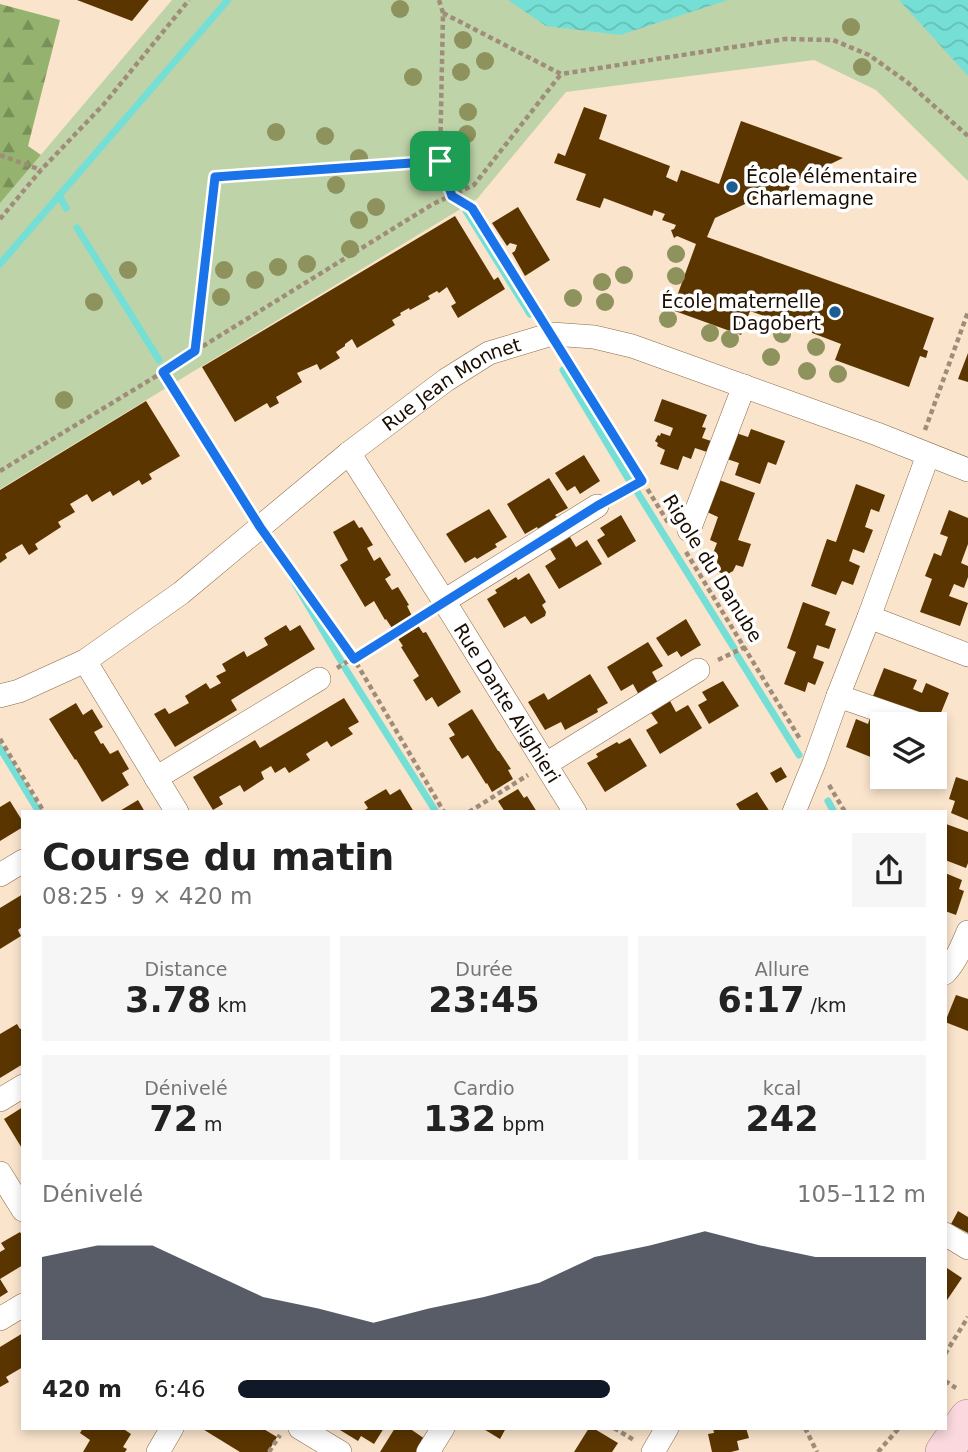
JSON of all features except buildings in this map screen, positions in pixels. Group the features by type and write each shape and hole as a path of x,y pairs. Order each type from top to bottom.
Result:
{"main road":[{"path":"944,1452 962,1403"}],"street":[{"name":"Rue Jean Monnet","path":"0,696 19,691 85,661 181,593 349,453 446,380 489,353 552,334 594,337 632,346 968,470"},
{"path":"681,535 744,386"},
{"name":"Rue Dante Alighieri","path":"349,453 574,810"},
{"path":"795,810 928,455"},
{"path":"444,601 597,506"},
{"path":"869,617 968,655"},
{"path":"85,661 176,810"},
{"path":"545,764 698,670"},
{"path":"156,778 318,679"},
{"path":"838,696 884,712"},
{"path":"0,875 21,862"},
{"path":"947,971 968,932"},
{"path":"947,974 968,981"},
{"path":"0,1100 21,1087"},
{"path":"0,1173 21,1207"},
{"path":"947,1235 968,1248"},
{"path":"0,1319 21,1306"},
{"path":"158,1452 171,1430"},
{"path":"303,1430 340,1452"},
{"path":"428,1452 442,1430"},
{"path":"653,1452 666,1430"}],"path":[{"path":"0,219 41,170 104,104 189,0"},
{"path":"439,0 443,13 440,161 452,196"},
{"path":"443,13 561,74 785,39 832,40 869,55 907,82 968,136"},
{"path":"0,471 433,204 474,185 561,74"},
{"path":"0,155 41,170"},
{"path":"195,351 215,177 440,161"},
{"name":"Rigole du Danube","path":"452,196 472,208 642,481 681,535 844,810"},
{"path":"925,431 968,312"},
{"path":"163,372 260,527 354,659 443,810"},
{"path":"597,506 642,481"},
{"path":"318,679 444,601"},
{"path":"698,670 745,646"},
{"path":"0,739 43,810"},
{"path":"473,810 545,764"},
{"path":"947,1351 968,1317"},
{"path":"947,1384 962,1403"},
{"path":"269,1452 283,1430"},
{"path":"806,1430 817,1452"},
{"path":"878,1452 897,1430"}],"green space":[{"path":"172,0 968,0 968,181 876,90 814,60 566,92 477,199 0,489 0,203"},
{"path":"0,4 60,20 28,146 57,166 0,272"}],"water":[{"path":"508,0 728,0 620,35 546,26"},
{"path":"899,0 968,0 968,76"}],"waterway":[{"path":"0,264 228,0"},
{"path":"59,195 66,208"},
{"path":"466,211 530,314"},
{"path":"77,228 159,360"},
{"path":"563,370 632,485"},
{"path":"171,380 250,507"},
{"path":"636,490 734,648"},
{"path":"280,558 341,661"},
{"path":"737,655 799,755"},
{"path":"345,668 435,810"},
{"path":"0,748 38,810"},
{"path":"828,801 833,810"}],"place":[{"name":"École élémentaire Charlemagne","path":"732,187"},
{"name":"École maternelle Dagobert","path":"835,312"}],"route":[{"path":"440,161 452,196 472,208 642,481 597,506 354,659 260,527 163,372 195,351 215,177 440,161"}]}
